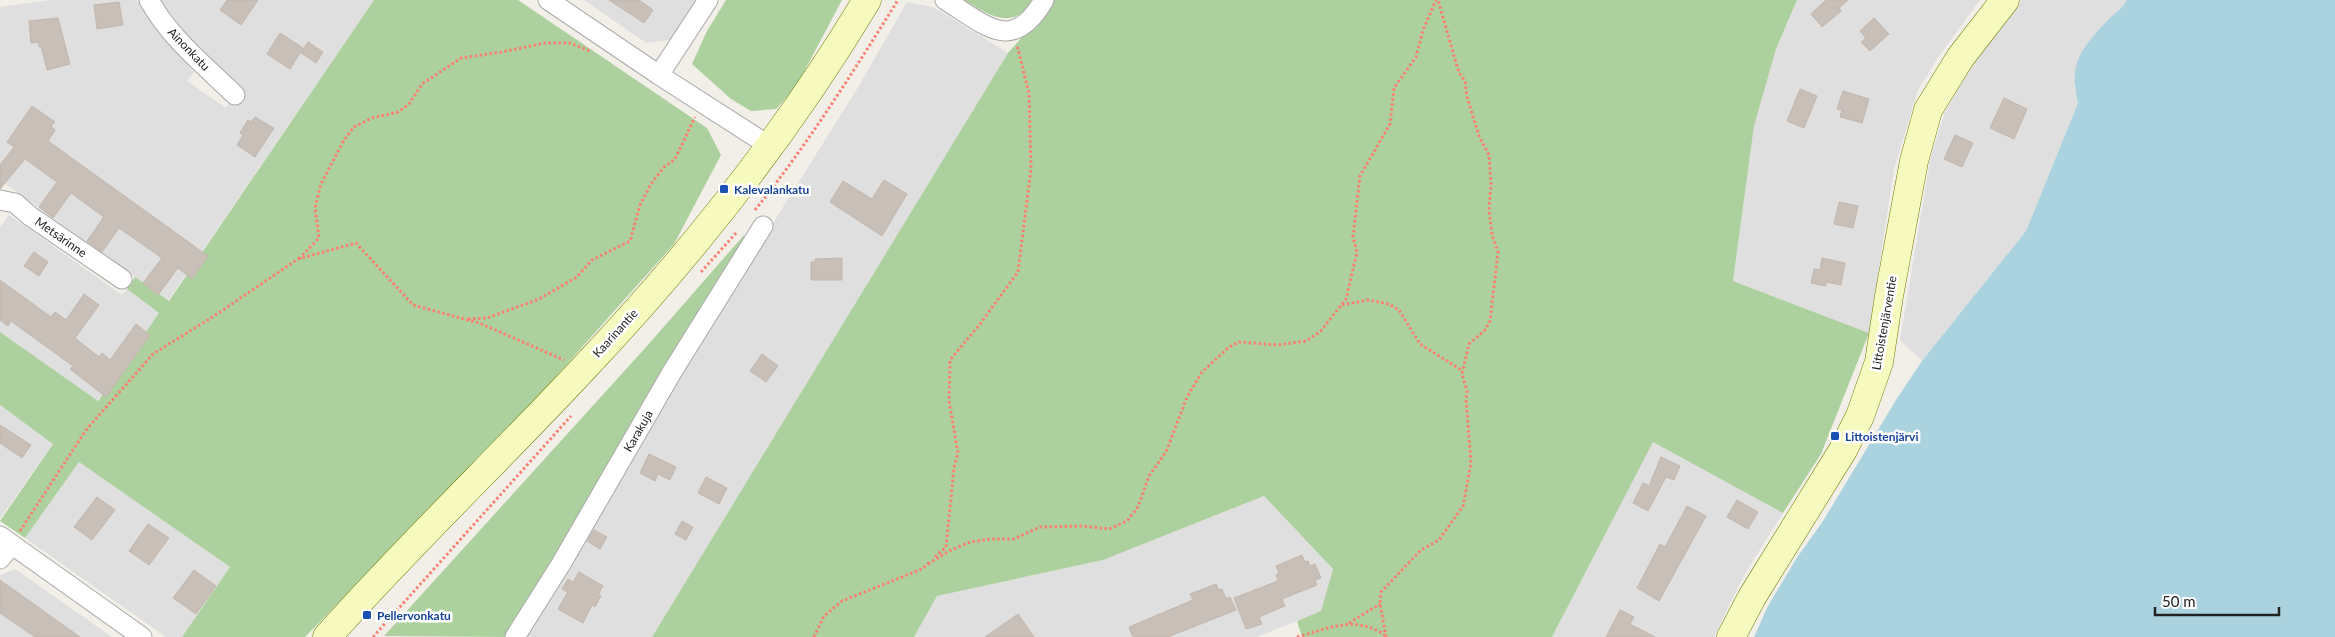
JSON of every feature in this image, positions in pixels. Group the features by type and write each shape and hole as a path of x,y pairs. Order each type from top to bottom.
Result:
{"main road":[{"name":"Kaarinantie","path":"327,637 584,368 695,243 771,147 832,57 867,0"},
{"name":"Littoistenjärventie","path":"1732,637 1752,597 1844,450 1860,416 1879,362 1914,161 1928,110 1960,58 2005,0"}],"street":[{"name":"Ainonkatu","path":"149,0 158,16 184,46 235,95"},
{"path":"548,0 659,75 771,147"},
{"path":"659,75 708,0"},
{"path":"945,0 994,29 1004,32 1014,31 1031,19 1044,0"},
{"name":"Metsärinne","path":"0,200 16,203 30,216 122,279"},
{"name":"Karakuja","path":"515,637 561,564 672,372 763,226"},
{"path":"4,546 142,637"}],"path":[{"path":"928,564 949,551 970,542 990,539 1014,539 1040,527 1083,526 1109,530 1127,521 1138,507 1149,476 1166,452 1187,397 1202,372 1229,347 1239,342 1278,345 1306,341 1320,332 1346,299 1357,252 1353,237 1360,176 1390,124 1394,88 1416,57 1423,30 1437,0"},
{"path":"1386,636 1380,604 1381,592 1421,550 1439,540 1463,506 1471,463 1466,399 1468,391 1463,371 1469,344 1485,330 1490,321 1498,252 1492,235 1489,210 1491,184 1489,155 1479,136 1467,97 1465,82 1459,73 1437,0"},
{"path":"814,637 824,616 842,601 922,569 946,547 954,468 958,453 949,401 950,360 980,324 1018,272 1031,169 1029,92 1014,31"},
{"path":"4,546 86,430 153,354 214,316 298,259 319,238 315,208 321,184 344,140 354,127 372,118 398,112 409,104 422,84 461,58 502,52 545,42 570,43 598,54"},
{"path":"464,319 487,318 539,299 577,277 592,260 630,241 640,205 664,167 675,159 702,103"},
{"path":"298,259 356,243 413,305 479,323 584,368"},
{"path":"1341,305 1368,300 1389,304 1400,310 1420,344 1463,371"},
{"path":"1297,637 1349,623 1380,604"},
{"path":"1349,623 1373,627 1386,636"}],"shaded area":[{"path":"50,0 137,0 194,72 187,81 226,108 239,85 210,64 160,0 374,0 168,301 0,180 0,7"},
{"path":"584,0 697,0 671,40 646,43"},
{"path":"1797,0 1980,0 1939,56 1918,90 1894,169 1869,333 1733,281 1754,126 1776,49"},
{"path":"2021,0 2127,0 2122,9 2112,17 2074,86 2078,103 2026,231 1922,361 1900,340 1931,155 1945,112 1970,69"},
{"path":"907,2 933,7 1008,53 652,637 522,637 783,207 857,89"},
{"path":"9,215 122,295 127,289 159,313 97,401 0,332 0,228"},
{"path":"0,405 53,443 0,519"},
{"path":"1653,441 1783,513 1744,575 1714,637 1552,637"},
{"path":"79,462 230,567 182,637 166,637 25,538"},
{"path":"1264,496 1333,569 1321,611 1257,637 914,637 937,596 1103,560"},
{"path":"15,569 112,637 0,637 0,575"}],"green space":[{"path":"374,0 518,0 707,128 721,155 674,244 518,419 305,637 182,637 230,567 79,462 25,538 0,521 53,444 0,405 0,332 98,401 159,313 127,289 135,277 169,301"},
{"path":"726,0 842,0 796,87 776,109 751,111 731,99 692,64 707,31"},
{"path":"964,0 1033,0 1017,16 1000,18 982,11"},
{"path":"1051,0 1797,0 1776,49 1754,126 1733,281 1869,333 1821,454 1783,513 1653,442 1552,637 1302,637 1297,621 1321,611 1333,569 1264,496 1103,560 937,596 914,637 652,637 1008,53 1041,16"},
{"path":"744,235 746,244 510,637 384,636 647,346"}],"water":[{"name":"Littoistenjärvi","path":"2127,0 2335,0 2335,637 1754,637 1768,606 1796,559 1823,521 1896,400 1922,361 2026,231 2078,103 2075,89 2076,66 2084,48"}],"building":[{"path":"227,0 258,0 241,25 220,10"},
{"path":"609,0 639,0 653,10 644,23"},
{"path":"1826,0 1848,0 1839,8 1841,11 1822,27 1811,14"},
{"path":"119,2 123,25 97,29 94,5"},
{"path":"58,18 70,64 47,70 39,42 31,43 29,21"},
{"path":"1874,18 1889,34 1870,51 1861,42 1866,38 1860,31"},
{"path":"280,33 303,48 290,69 267,54"},
{"path":"308,42 323,52 316,63 301,53"},
{"path":"1800,89 1817,96 1804,128 1787,121"},
{"path":"1843,91 1869,99 1862,123 1840,117 1842,110 1837,109"},
{"path":"2004,98 2027,109 2014,139 1990,128"},
{"path":"32,106 55,122 51,126 55,130 48,141 208,256 192,279 178,268 158,295 143,283 162,258 119,228 102,252 87,241 104,217 71,193 53,218 39,207 57,182 25,159 0,189 0,165 14,147 7,142"},
{"path":"255,117 274,128 255,157 237,145 243,135 240,133 248,120 251,122"},
{"path":"1955,135 1973,143 1962,167 1944,159"},
{"path":"884,180 907,194 882,236 830,202 843,181 872,199"},
{"path":"1839,202 1858,206 1853,228 1834,224"},
{"path":"34,252 48,262 39,276 24,266"},
{"path":"842,258 842,280 811,280 811,262 815,262 815,259"},
{"path":"1822,258 1845,263 1841,285 1826,282 1826,286 1811,283 1814,269 1820,270"},
{"path":"0,280 51,317 55,312 66,320 84,294 99,305 75,338 99,357 102,353 110,360 136,324 150,335 106,397 70,369 73,366 11,321 8,326 0,320"},
{"path":"762,354 778,366 766,382 750,371"},
{"path":"0,425 31,445 22,458 0,443"},
{"path":"649,454 676,467 670,480 658,474 655,481 640,473"},
{"path":"1661,457 1680,466 1674,480 1666,477 1648,511 1633,503 1643,483 1649,486"},
{"path":"706,477 727,488 719,504 698,493"},
{"path":"97,497 115,510 92,540 74,527"},
{"path":"1737,500 1758,512 1748,529 1727,517"},
{"path":"1687,506 1706,516 1659,601 1637,588 1660,544 1665,547"},
{"path":"682,521 693,527 686,540 675,534"},
{"path":"148,524 169,538 149,565 129,551"},
{"path":"594,530 607,537 600,549 587,541"},
{"path":"1302,555 1305,562 1308,561 1310,566 1315,564 1321,578 1315,580 1317,585 1282,599 1285,606 1259,617 1262,624 1246,629 1234,598 1278,581 1276,575 1279,573 1276,566"},
{"path":"194,570 216,586 196,614 173,598"},
{"path":"579,572 603,586 598,595 601,596 595,607 592,605 583,623 558,609 568,592 562,589 568,579 573,582"},
{"path":"0,580 80,637 35,637 0,613"},
{"path":"1216,584 1219,590 1222,589 1226,599 1230,597 1236,610 1168,637 1133,637 1129,627 1193,600 1190,594"},
{"path":"1620,610 1634,617 1630,624 1655,637 1606,637"},
{"path":"1018,614 1034,637 985,637"}],"place":[{"name":"Kalevalankatu","path":"724,189"},
{"name":"Littoistenjärvi","path":"1835,436"},
{"name":"Pellervonkatu","path":"367,615"}]}
